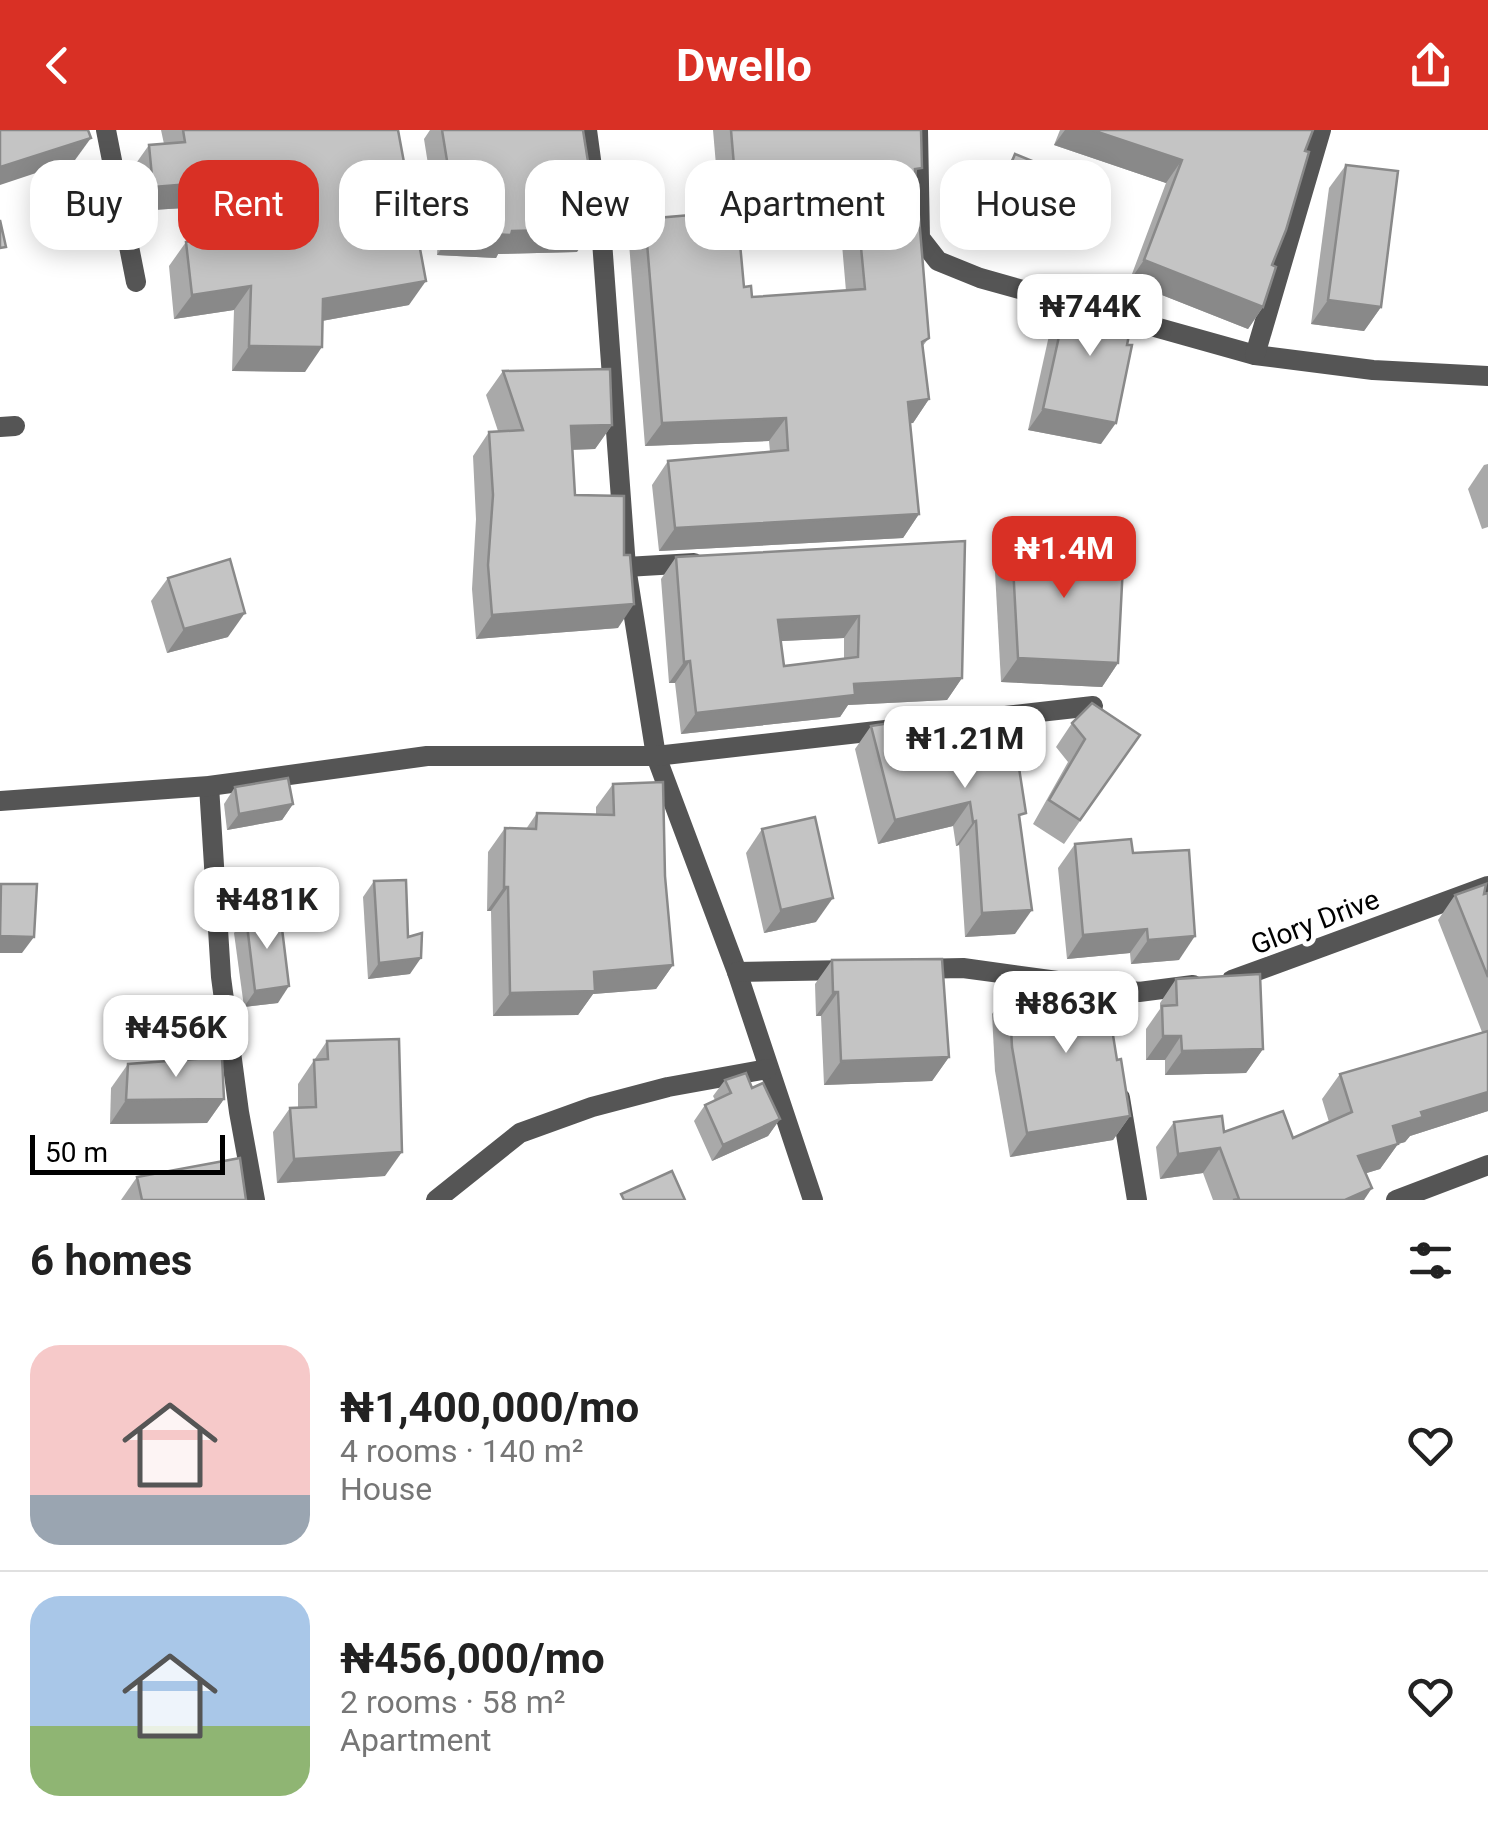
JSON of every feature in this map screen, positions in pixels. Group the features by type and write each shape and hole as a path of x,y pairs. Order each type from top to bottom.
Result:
{"street":[{"path":"106,130 136,282"},
{"path":"586,130 602,241 626,567 656,756 738,972 813,1200"},
{"path":"918,130 920,238 938,261 980,278 1254,355 1373,370 1488,376"},
{"path":"1254,355 1321,130"},
{"path":"626,567 706,563"},
{"path":"974,720 1092,706"},
{"path":"0,801 210,786 427,756 656,756 914,727"},
{"path":"210,786 221,977 255,1200"},
{"name":"Glory Drive","path":"738,972 963,968 1103,997 1243,979 1488,886"},
{"path":"436,1200 520,1133 668,1088 768,1069"},
{"path":"1118,1084 1137,1200"},
{"path":"1396,1200 1488,1165"}],"building":[{"path":"0,130 88,130 91,138 0,167"},
{"path":"183,130 398,130 404,160 339,160 339,250 420,250 426,281 323,299 322,347 249,346 251,286 192,295 187,250 319,250 319,160 178,160 178,185 158,187 158,160 150,160 149,145 185,142"},
{"path":"442,130 583,130 588,160 525,160 525,231 512,231 511,235 505,235 505,160 447,160"},
{"path":"731,130 921,130 922,168 920,160 734,160"},
{"path":"1092,130 1313,130 1263,307 1144,260 1182,160"},
{"path":"1346,165 1398,171 1381,307 1328,300"},
{"path":"685,216 685,250 741,250 744,287 751,286 752,297 865,289 861,250 920,250 920,229 929,338 922,342 929,399 908,402 919,514 675,528 668,461 788,450 786,418 662,423 648,250 665,250 665,217"},
{"path":"0,220 6,247 0,248"},
{"path":"1069,291 1134,310 1127,345 1132,345 1116,423 1043,409"},
{"path":"610,369 612,425 571,426 575,495 624,496 624,555 630,555 634,604 492,615 488,565 493,495 489,432 523,430 503,371"},
{"path":"1066,526 1068,562 1123,565 1118,663 1018,658 1011,529"},
{"path":"965,541 962,678 854,684 855,695 696,713 690,661 684,662 676,557","holes":["859,616 858,657 784,666 778,620"]},
{"path":"230,559 245,613 184,629 168,578"},
{"path":"1092,703 1140,735 1080,820 1049,800 1085,739 1072,723"},
{"path":"1010,710 1026,813 1019,815 1032,910 982,913 976,821 973,822 970,802 895,820 871,726 928,717 929,723"},
{"path":"288,778 293,804 239,814 235,787"},
{"path":"663,782 665,876 673,965 594,972 595,991 510,993 505,828 536,829 537,813 614,815 613,784"},
{"path":"815,817 833,898 781,910 762,829"},
{"path":"1131,839 1133,853 1189,850 1195,936 1148,940 1147,929 1083,935 1075,844"},
{"path":"406,880 408,937 422,933 421,958 379,963 374,881"},
{"path":"1,884 37,884 34,937 0,936"},
{"path":"1486,884 1484,894 1488,893 1488,977 1455,895"},
{"path":"280,912 289,986 255,991 246,917"},
{"path":"942,959 949,1057 841,1061 838,992 833,992 832,960"},
{"path":"1260,974 1263,1049 1182,1051 1181,1036 1163,1036 1162,1006 1177,1005 1176,979"},
{"path":"1104,979 1130,1116 1027,1133 1012,1047 1009,990"},
{"path":"1488,1031 1488,1092 1421,1112 1423,1117 1393,1126 1398,1144 1358,1156 1372,1188 1345,1200 1233,1200 1239,1199 1220,1148 1178,1154 1174,1122 1222,1116 1224,1132 1283,1111 1293,1138 1352,1112 1340,1074"},
{"path":"399,1039 402,1152 294,1159 290,1108 316,1107 314,1060 328,1059 327,1041"},
{"path":"222,1057 224,1099 126,1100 128,1064"},
{"path":"746,1073 752,1088 763,1083 780,1119 723,1145 705,1105 731,1093 725,1080"},
{"path":"240,1158 246,1200 142,1200 137,1177"},
{"path":"672,1171 685,1200 624,1200 621,1194"}]}
